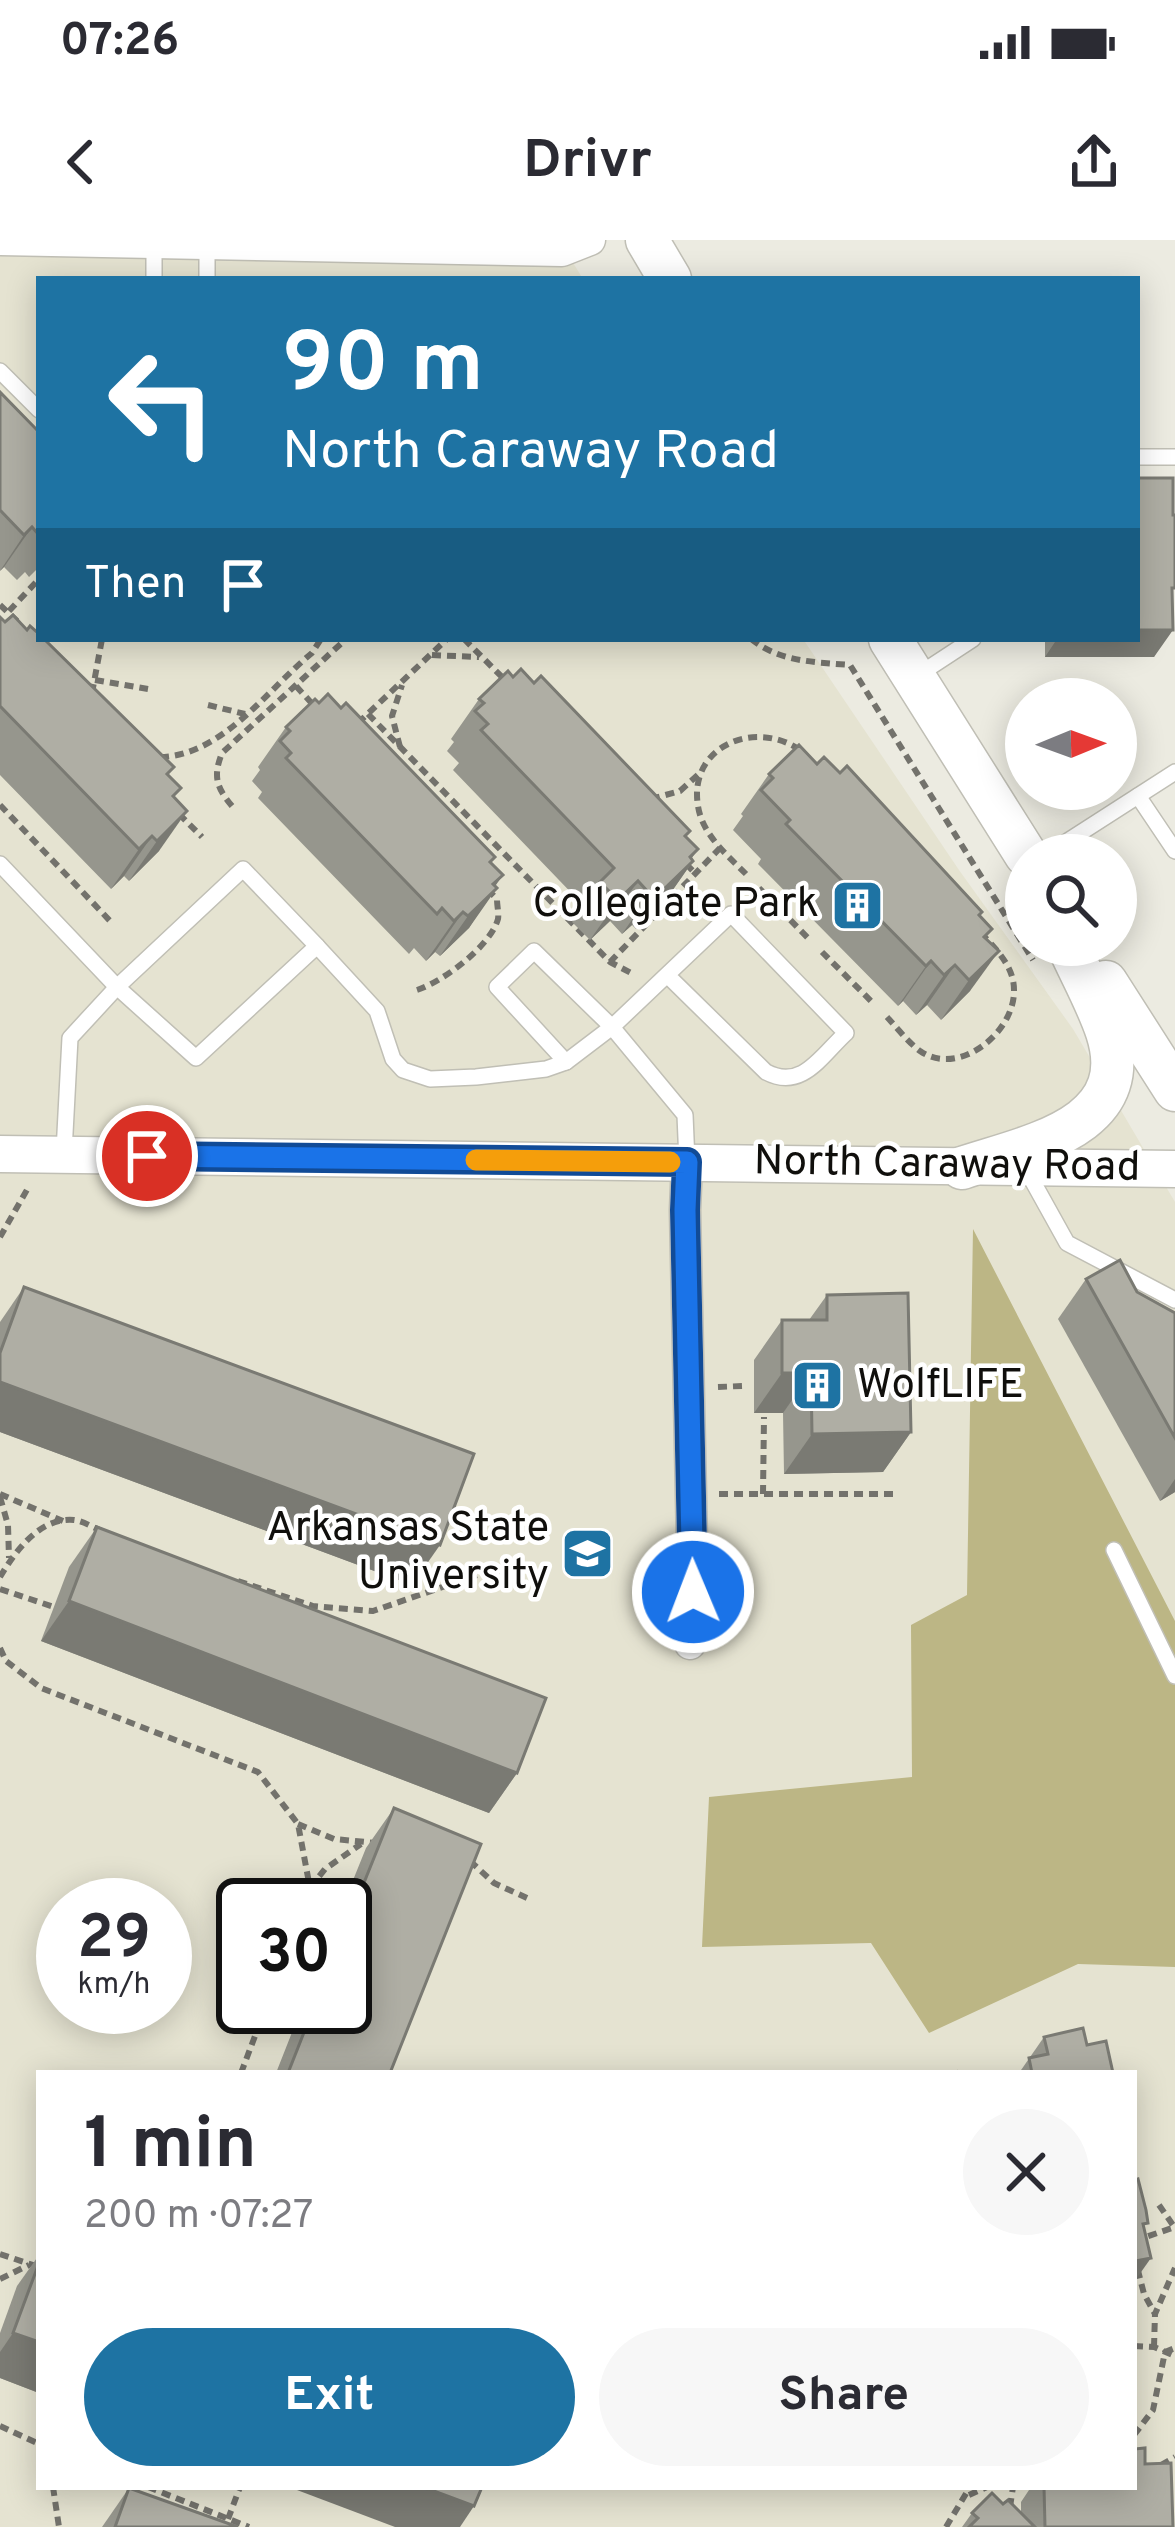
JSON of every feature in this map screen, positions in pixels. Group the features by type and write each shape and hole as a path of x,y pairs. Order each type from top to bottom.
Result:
{"main road":[{"path":"647,240 668,276"},
{"path":"892,642 1013,834"},
{"path":"962,1168 1067,1132 1087,1120 1104,1096 1112,1056 1107,1033 1060,966"},
{"path":"1096,966 1175,1090"}],"street":[{"path":"0,240 562,251 590,240"},
{"name":"North Caraway Road","path":"0,1154 1175,1169"},
{"path":"687,1162 690,1644"}],"lane":[{"path":"154,243 154,276"},
{"path":"207,245 207,276"},
{"path":"0,371 36,407"},
{"path":"1140,457 1175,457"},
{"path":"915,677 968,642"},
{"path":"1079,834 1175,772"},
{"path":"1138,796 1175,851"},
{"path":"0,864 117,987 196,1058 317,946"},
{"path":"63,1156 70,1038 117,987 243,869 376,1011 393,1059 413,1076 476,1077 566,1063 612,1027 731,914 846,1033 802,1074 788,1081 780,1079 766,1072 667,975"},
{"path":"566,1063 497,987 534,951 612,1027 685,1115 687,1162"},
{"path":"1026,1168 1067,1243 1175,1300"},
{"path":"1114,1550 1175,1676"}],"path":[{"path":"8,612 36,582"},
{"path":"0,604 23,627"},
{"path":"78,684 91,698 101,642"},
{"path":"154,757 183,757 218,739 319,642"},
{"path":"232,806 217,788 216,767 222,753 343,642"},
{"path":"356,726 444,642"},
{"path":"467,642 513,689"},
{"path":"756,642 800,661 850,665 1005,887"},
{"path":"430,655 482,658"},
{"path":"95,680 148,689"},
{"path":"403,681 392,716 404,754"},
{"path":"296,686 328,720"},
{"path":"208,704 244,714"},
{"path":"368,714 610,962 633,974"},
{"path":"746,874 703,824 697,803 704,769 726,745 762,734 805,752"},
{"path":"646,800 680,791 704,769"},
{"path":"0,805 112,922"},
{"path":"171,806 202,837"},
{"path":"610,962 720,848"},
{"path":"684,862 697,875"},
{"path":"417,990 439,983 478,947 497,920 497,899 483,884"},
{"path":"759,888 808,938"},
{"path":"886,1017 922,1052 939,1058 954,1058 989,1042 1012,1007 1015,988 1008,964 970,922"},
{"path":"822,952 873,1003"},
{"path":"0,1237 33,1180"},
{"path":"714,1388 742,1386"},
{"path":"763,1494 764,1417"},
{"path":"715,1494 895,1494"},
{"path":"0,1496 65,1522"},
{"path":"0,1496 8,1526 9,1562"},
{"path":"0,1577 19,1546 51,1524 74,1520 115,1536"},
{"path":"235,1580 313,1606 373,1612 483,1573"},
{"path":"0,1589 54,1607"},
{"path":"0,1648 6,1661 41,1688 258,1772 298,1824 308,1878"},
{"path":"298,1824 334,1839 391,1843"},
{"path":"318,1878 364,1842"},
{"path":"457,1856 469,1860 494,1883 527,1898"},
{"path":"242,2070 256,2034"},
{"path":"1137,2240 1175,2228 1159,2205"},
{"path":"0,2254 35,2266"},
{"path":"0,2279 35,2266"},
{"path":"1137,2267 1155,2314"},
{"path":"1154,2347 1155,2314 1175,2268"},
{"path":"1137,2346 1175,2352"},
{"path":"1137,2431 1153,2410 1165,2352"},
{"path":"0,2426 35,2442"},
{"path":"1158,2478 1157,2466 1170,2463 1175,2456"},
{"path":"53,2490 59,2527"},
{"path":"156,2490 249,2527"},
{"path":"228,2519 239,2490"},
{"path":"946,2527 969,2490"},
{"path":"966,2496 980,2490"},
{"path":"1008,2522 1013,2490"}],"shaded area":[{"name":"Arkansas State University","path":"0,240 559,240 581,276 36,276 36,642 805,642 1005,934 1005,966 1028,966 1073,1029 1175,1202 1175,2527 0,2527"},
{"path":"973,1229 1175,1621 1175,1967 1078,1964 929,2033 871,1943 702,1947 709,1797 912,1777 911,1625 967,1595"}],"building":[{"path":"0,392 36,429 36,532 32,527 24,535 0,510"},
{"path":"1140,478 1173,478 1173,630 1140,630"},
{"path":"13,615 27,630 30,626 36,631 36,642 47,642 174,767 167,774 181,788 173,796 187,811 157,841 152,836 139,849 0,706 0,617 5,622"},
{"path":"521,669 534,683 541,676 690,831 685,836 698,849 690,857 693,861 664,889 660,885 650,894 638,881 618,900 600,882 614,868 481,730 488,724 475,711 484,703 479,699 508,671 513,677"},
{"path":"328,694 341,708 346,703 495,857 490,862 503,875 493,884 497,888 468,916 463,912 454,921 442,908 437,914 286,758 291,753 280,741 290,731 286,727 315,699 319,703"},
{"path":"799,745 817,764 824,757 840,773 847,766 982,912 979,915 992,929 984,937 999,951 969,980 955,965 944,975 931,961 926,966 786,824 790,820 761,790 773,778 769,774"},
{"path":"1120,1260 1137,1292 1175,1313 1175,1438 1086,1279"},
{"path":"24,1287 474,1454 440,1545 0,1382 0,1353"},
{"path":"908,1293 911,1432 812,1434 811,1373 782,1373 782,1320 827,1320 827,1295"},
{"path":"97,1527 546,1698 517,1773 69,1601"},
{"path":"394,1808 481,1844 391,2070 289,2070 303,2034 372,2034 372,1878 366,1878"},
{"path":"1083,2028 1087,2045 1106,2041 1112,2070 1031,2070 1029,2058 1048,2054 1044,2037"},
{"path":"1138,2179 1146,2210 1148,2223 1143,2224 1151,2258 1137,2261"},
{"path":"36,2271 36,2341 13,2333"},
{"path":"1145,2448 1145,2464 1171,2463 1173,2527 1045,2527 1044,2490 1137,2490 1137,2449"},
{"path":"128,2490 135,2490 238,2527 115,2527"},
{"path":"431,2490 481,2490 474,2506"},
{"path":"992,2493 1003,2504 1008,2500 1035,2527 969,2527 978,2518 972,2513"}],"slow traffic":[{"path":"476,1160 670,1162"}],"place":[{"name":"Collegiate Park","path":"858,905"},
{"name":"WolfLIFE","path":"818,1386"},
{"name":"Arkansas State University","path":"588,1553"}],"route":[{"path":"147,1156 687,1162 693,1592"}]}
